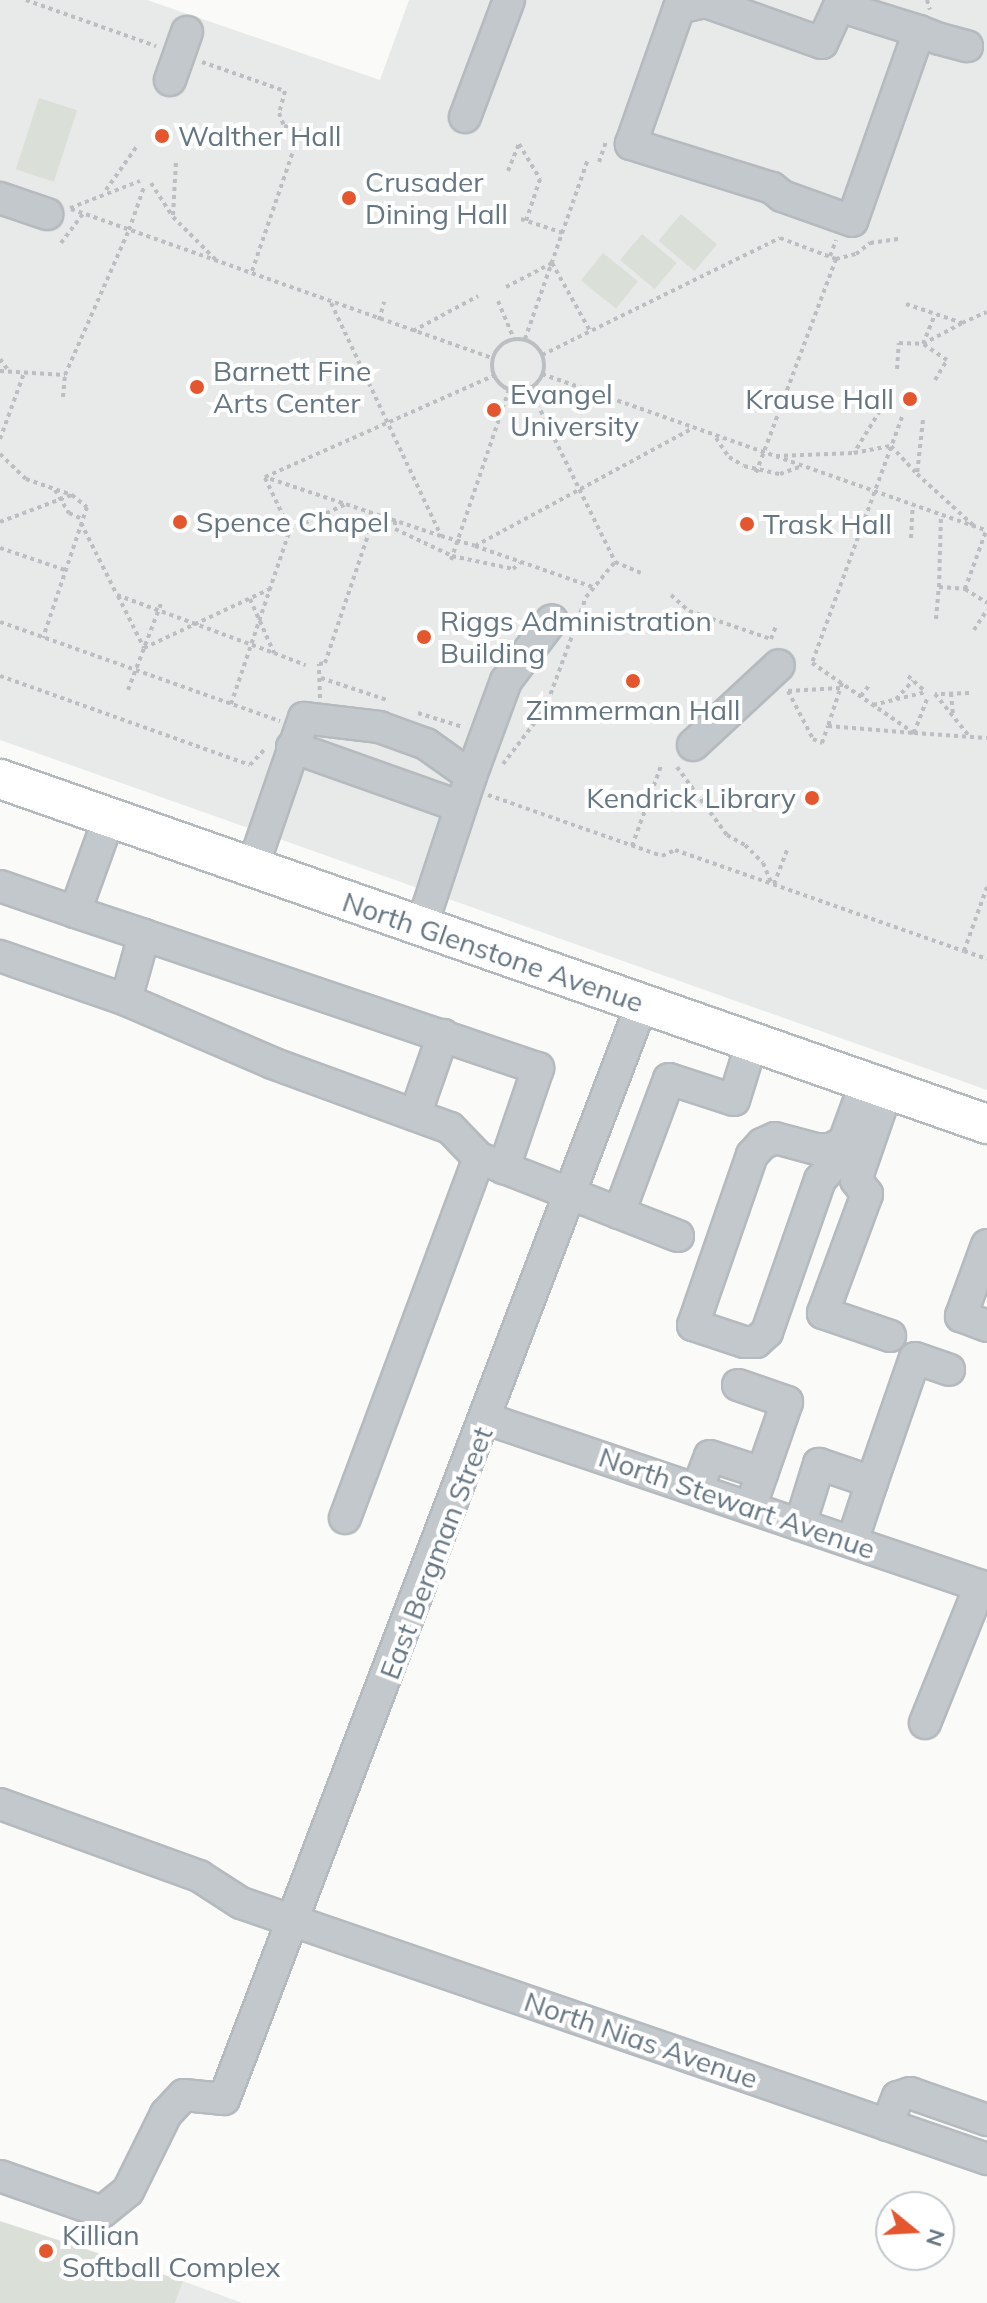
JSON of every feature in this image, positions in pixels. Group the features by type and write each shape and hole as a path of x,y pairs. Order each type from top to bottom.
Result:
{"main road":[{"name":"North Glenstone Avenue","path":"0,779 987,1124"}],"street":[{"path":"465,117 509,0"},
{"path":"924,17 852,221 782,196 772,188 631,144 679,8 706,2 822,43 839,6 924,17 967,46"},
{"path":"0,198 58,209"},
{"path":"421,928 459,806 485,773 506,681 552,620"},
{"path":"685,756 780,665"},
{"path":"252,869 283,744 304,718 379,727 426,744 485,773"},
{"path":"283,744 459,806"},
{"path":"75,912 109,818"},
{"path":"0,886 538,1068 491,1163 345,1518"},
{"path":"126,1000 144,935"},
{"path":"0,956 126,1000 272,1063 450,1128 491,1163 678,1236"},
{"name":"East Bergman Street","path":"0,2176 102,2212 128,2191 166,2114 184,2095 224,2099 487,1419 642,1004"},
{"path":"415,1115 443,1035"},
{"path":"619,1213 669,1079 734,1100 752,1042"},
{"path":"844,1142 831,1149 816,1149 775,1138 762,1144 752,1155 693,1325 744,1342 756,1342 767,1332 820,1180 835,1163 877,1086"},
{"path":"877,1086 856,1180 867,1194 823,1313 890,1336"},
{"path":"987,1245 961,1316 987,1326"},
{"path":"852,1542 915,1358 949,1370"},
{"path":"738,1385 787,1402 750,1508"},
{"name":"North Stewart Avenue","path":"487,1419 984,1587"},
{"path":"697,1490 710,1456 762,1473"},
{"path":"800,1525 819,1464 872,1482"},
{"path":"925,1723 984,1587"},
{"name":"North Nias Avenue","path":"0,1804 199,1876 241,1903 987,2159"},
{"path":"887,2125 898,2097 910,2093 987,2120"}],"path":[{"path":"26,0 285,91 279,113 284,126 300,131 251,274"},
{"path":"918,0 924,17"},
{"path":"508,171 519,144 540,179 524,220 563,233"},
{"path":"105,192 137,146"},
{"path":"525,339 588,159"},
{"path":"173,217 176,162"},
{"path":"58,209 140,181"},
{"path":"151,183 173,217 219,262"},
{"path":"63,397 65,375 129,230 144,187"},
{"path":"58,209 84,213 492,358"},
{"path":"61,243 84,213"},
{"path":"542,355 780,238 836,259 856,254 870,243 900,239"},
{"path":"756,473 836,259"},
{"path":"506,287 552,263"},
{"path":"552,263 590,331"},
{"path":"413,331 478,296"},
{"path":"498,301 514,339"},
{"path":"379,320 384,302"},
{"path":"331,303 441,536"},
{"path":"906,304 962,323"},
{"path":"897,369 899,343 923,344 987,312"},
{"path":"923,344 935,314"},
{"path":"514,339 525,339 534,344 542,355 542,374 530,389 509,390 493,376 492,358 501,344 514,339"},
{"path":"923,344 947,360 935,380"},
{"path":"0,359 10,372"},
{"path":"0,371 65,375"},
{"path":"0,439 24,373"},
{"path":"542,374 987,530 965,589"},
{"path":"265,477 493,376"},
{"path":"530,389 615,562 641,573"},
{"path":"452,558 509,390"},
{"path":"854,453 884,404"},
{"path":"902,417 812,663 914,733"},
{"path":"917,474 923,420"},
{"path":"475,546 693,428"},
{"path":"715,436 729,457 756,473 780,474 802,466"},
{"path":"772,456 854,453 891,446"},
{"path":"891,446 975,527"},
{"path":"0,454 26,479 72,495 87,507 43,638"},
{"path":"265,477 594,588"},
{"path":"231,704 290,530 265,477"},
{"path":"55,490 58,500 69,513 82,521 144,648"},
{"path":"0,522 72,495"},
{"path":"290,530 346,504"},
{"path":"911,538 913,505"},
{"path":"320,708 319,664 325,663 375,514"},
{"path":"936,619 941,515"},
{"path":"395,521 395,529 452,558 513,569 520,563"},
{"path":"0,548 65,570"},
{"path":"485,773 545,709 586,597 615,562"},
{"path":"939,587 965,589 987,603"},
{"path":"144,648 270,589"},
{"path":"117,595 306,665"},
{"path":"671,595 689,611 780,665 841,685"},
{"path":"250,599 274,653"},
{"path":"128,690 162,601"},
{"path":"974,630 987,610"},
{"path":"776,626 780,665 813,739 822,744 841,685"},
{"path":"0,676 250,765 283,744"},
{"path":"873,705 926,692 908,676"},
{"path":"321,678 387,700"},
{"path":"896,699 913,681"},
{"path":"861,696 870,684"},
{"path":"951,693 954,717"},
{"path":"969,693 935,694 970,737"},
{"path":"914,733 928,696"},
{"path":"525,725 545,709"},
{"path":"418,713 475,730"},
{"path":"828,726 987,738"},
{"path":"685,756 727,835 745,845 763,863 773,884 788,848"},
{"path":"632,846 662,763"},
{"path":"987,887 964,951 987,959"}],"shaded area":[{"name":"Evangel University","path":"0,0 147,0 380,80 409,0 987,0 987,1090 0,740"},
{"path":"39,98 77,110 54,182 16,169"},
{"path":"681,214 717,244 695,271 659,241"},
{"path":"642,234 676,263 655,289 620,260"},
{"path":"603,253 638,281 616,309 581,280"},
{"name":"Killian Softball Complex","path":"0,2221 183,2281 175,2303 0,2303"},
{"path":"183,2281 242,2303 175,2303"}],"place":[{"name":"Walther Hall","path":"162,136"},
{"name":"Crusader Dining Hall","path":"349,198"},
{"name":"Barnett Fine Arts Center","path":"197,387"},
{"name":"Krause Hall","path":"910,399"},
{"name":"Evangel University","path":"494,410"},
{"name":"Spence Chapel","path":"180,522"},
{"name":"Trask Hall","path":"747,524"},
{"name":"Riggs Administration Building","path":"424,637"},
{"name":"Zimmerman Hall","path":"633,681"},
{"name":"Kendrick Library","path":"812,798"},
{"name":"Killian Softball Complex","path":"46,2251"}]}
